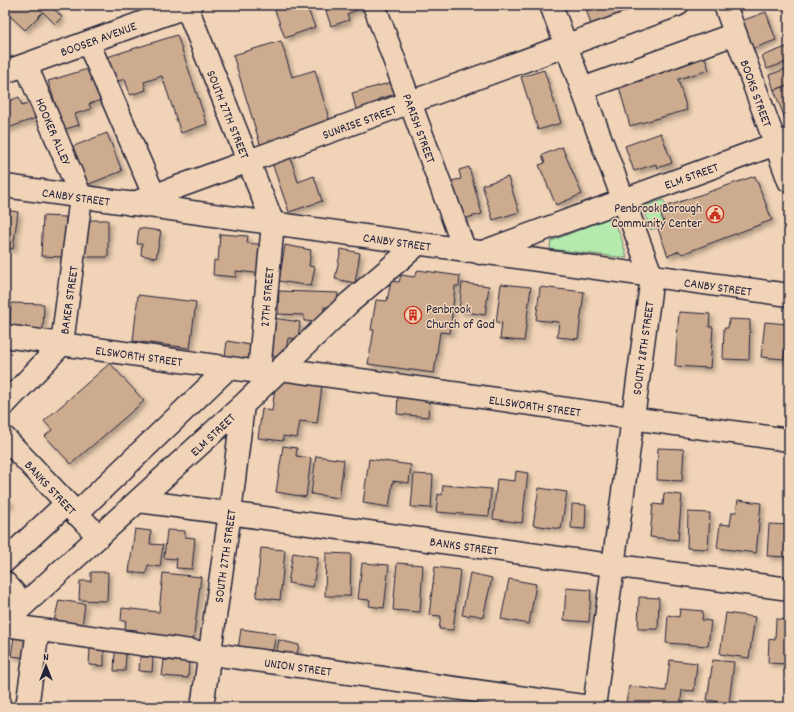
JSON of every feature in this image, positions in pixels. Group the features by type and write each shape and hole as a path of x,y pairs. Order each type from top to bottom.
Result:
{"street":[{"name":"PARISH STREET","path":"374,5 411,102 472,252"},
{"name":"SOUTH 28TH STREET","path":"551,5 652,277 594,707"},
{"name":"SUNRISE STREET","path":"131,204 677,5"},
{"name":"BOOKS STREET","path":"725,5 735,34 782,142 789,181"},
{"name":"BOOSER AVENUE","path":"5,72 188,6"},
{"name":"SOUTH 27TH STREET","path":"188,6 272,223"},
{"path":"582,88 735,34"},
{"path":"88,42 154,195"},
{"name":"HOOKER ALLEY","path":"26,65 82,197"},
{"name":"ELM STREET","path":"472,252 623,200 782,142"},
{"name":"CANBY STREET","path":"5,186 789,296"},
{"name":"BAKER STREET","path":"5,404 62,344 82,197"},
{"name":"27TH STREET","path":"270,373 272,223"},
{"name":"ELM STREET","path":"5,622 243,405 270,373 418,244"},
{"name":"ELSWORTH STREET","path":"5,336 270,373"},
{"path":"5,561 72,509 228,368"},
{"name":"ELLSWORTH STREET","path":"270,373 633,418 789,440"},
{"name":"SOUTH 27TH STREET","path":"202,707 230,513 243,405"},
{"name":"BANKS STREET","path":"5,438 98,536"},
{"name":"BANKS STREET","path":"139,501 789,589"},
{"path":"5,583 24,604"},
{"name":"UNION STREET","path":"5,625 590,707"},
{"path":"27,707 38,630"}],"green space":[{"path":"663,200 667,206 659,209 665,225 651,230 642,207"},
{"path":"612,217 621,237 627,258 550,249 551,241"}],"building":[{"path":"9,5 50,5 62,17 55,24 43,12 25,30 5,11"},
{"path":"132,5 149,5 134,10"},
{"path":"273,5 306,5 315,27 285,38"},
{"path":"324,5 362,5 363,8 347,14 349,20 331,26"},
{"path":"585,5 634,5 636,12 591,25"},
{"path":"766,12 776,40 752,49 741,21"},
{"path":"177,35 207,124 181,133 162,76 144,82 146,90 130,95 125,79 115,82 107,57"},
{"path":"281,41 292,77 315,70 331,126 261,147 233,55"},
{"path":"789,46 789,61 767,69 762,56"},
{"path":"703,52 709,70 678,79 687,110 630,126 619,87 643,80 640,70"},
{"path":"91,68 101,100 89,104 91,109 75,114 79,125 62,130 60,118 48,81"},
{"path":"789,68 789,85 774,90 769,75"},
{"path":"544,70 561,123 538,130 521,77"},
{"path":"397,81 400,93 378,99 380,107 357,113 352,93"},
{"path":"789,85 789,123 787,124 774,90"},
{"path":"5,91 9,101 19,97 22,106 30,103 36,118 5,129"},
{"path":"107,133 122,171 84,186 69,148"},
{"path":"661,133 672,163 657,168 656,164 634,171 625,146"},
{"path":"562,147 582,194 556,205 539,165 545,163 542,155"},
{"path":"289,153 298,182 314,176 322,201 289,212 271,160"},
{"path":"469,167 482,214 462,219 451,181 461,179 459,170"},
{"name":"Penbrook Borough Community Center","path":"755,176 772,220 682,254 679,251 668,256 658,229 665,225 659,209"},
{"path":"508,177 519,212 493,220 482,185"},
{"path":"5,210 18,212 13,249 5,248"},
{"path":"43,216 66,217 64,257 41,256"},
{"path":"83,220 108,220 108,257 83,257"},
{"path":"139,228 161,231 156,258 141,255 142,244 137,244"},
{"path":"220,234 248,236 247,243 267,245 264,274 236,271 236,277 213,275 214,260 218,261"},
{"path":"285,245 311,250 309,266 315,267 311,286 279,281"},
{"path":"341,249 360,253 355,283 335,279"},
{"name":"Penbrook Church of God","path":"418,270 460,276 459,286 455,286 450,333 440,332 434,373 368,364 374,330 371,330 376,300 387,301 391,281 399,282 401,275 414,277"},
{"path":"462,283 489,286 485,315 459,311"},
{"path":"501,284 531,287 524,341 500,339 502,323 496,322"},
{"path":"540,287 584,292 578,339 557,337 559,322 536,320"},
{"path":"279,291 338,293 337,307 324,307 323,322 304,321 304,315 278,314"},
{"path":"138,295 196,302 190,348 133,341"},
{"path":"11,303 44,304 43,330 10,328"},
{"path":"679,312 710,314 709,327 713,327 710,368 675,366"},
{"path":"273,318 300,322 298,339 288,338 285,358 267,355"},
{"path":"729,319 750,320 749,360 723,359 724,328 728,328"},
{"path":"765,322 788,324 784,359 761,357"},
{"path":"227,341 256,346 253,362 225,357"},
{"path":"110,363 144,401 71,464 45,436 52,430 44,421"},
{"path":"276,380 322,386 317,423 300,421 297,438 283,436 283,441 258,438 262,409 272,411"},
{"path":"398,395 429,398 428,417 397,414"},
{"path":"283,446 297,448 296,456 311,458 306,497 276,492"},
{"path":"658,448 684,449 682,481 657,480"},
{"path":"316,456 344,460 339,498 311,494"},
{"path":"369,459 411,465 409,483 393,481 389,507 363,503"},
{"path":"516,471 528,473 522,523 493,519 497,479 515,481"},
{"path":"414,474 433,475 431,508 411,507"},
{"path":"443,485 491,489 489,516 436,512 438,494 442,495"},
{"path":"539,488 567,492 561,529 533,525"},
{"path":"664,493 682,495 678,540 650,537 653,504 663,505"},
{"path":"5,497 11,503 5,509"},
{"path":"738,500 761,503 756,553 717,548 720,524 730,525 732,512 736,512"},
{"path":"572,504 586,505 585,529 571,528"},
{"path":"688,512 710,513 708,549 687,548"},
{"path":"769,524 789,525 789,557 767,556"},
{"path":"135,529 151,531 150,544 163,545 160,567 148,565 146,574 129,572"},
{"path":"167,530 185,531 185,537 195,538 192,569 176,568 177,559 164,558"},
{"path":"261,548 285,550 280,600 256,597"},
{"path":"293,553 318,557 313,587 288,583"},
{"path":"326,553 351,554 350,596 325,596"},
{"path":"362,563 389,565 384,608 369,606 370,600 358,599"},
{"path":"397,563 423,565 420,612 393,610"},
{"path":"435,567 460,570 453,630 439,629 441,616 429,615"},
{"path":"91,572 108,572 107,601 79,600 80,581 91,581"},
{"path":"163,573 201,577 193,642 137,635 137,630 125,629 126,621 121,621 122,608 159,612"},
{"path":"470,573 492,578 483,617 470,614 469,616 462,615"},
{"path":"509,579 536,584 529,624 501,619"},
{"path":"566,588 591,590 589,622 564,620"},
{"path":"639,597 659,598 658,629 638,629"},
{"path":"59,600 85,604 82,626 54,621"},
{"path":"680,609 703,611 702,620 711,621 708,646 666,643 668,615 679,617"},
{"path":"726,613 755,617 749,658 720,654"},
{"path":"776,619 789,620 789,664 768,663 769,639 775,640"},
{"path":"241,629 276,634 272,655 238,649"},
{"path":"14,637 30,640 28,658 11,656"},
{"path":"279,640 299,645 295,662 275,658"},
{"path":"90,648 104,649 104,666 89,665"},
{"path":"115,652 126,653 125,671 114,671"},
{"path":"140,657 153,657 152,672 139,671"},
{"path":"164,660 189,662 188,678 162,676"},
{"path":"670,660 697,663 694,691 682,690 680,707 659,707 626,703 629,686 666,691"},
{"path":"713,660 734,662 729,703 707,700"},
{"path":"218,703 241,705 241,707 218,707"}],"place":[{"name":"Penbrook Borough Community Center","path":"715,214"},
{"name":"Penbrook Church of God","path":"413,315"}]}
